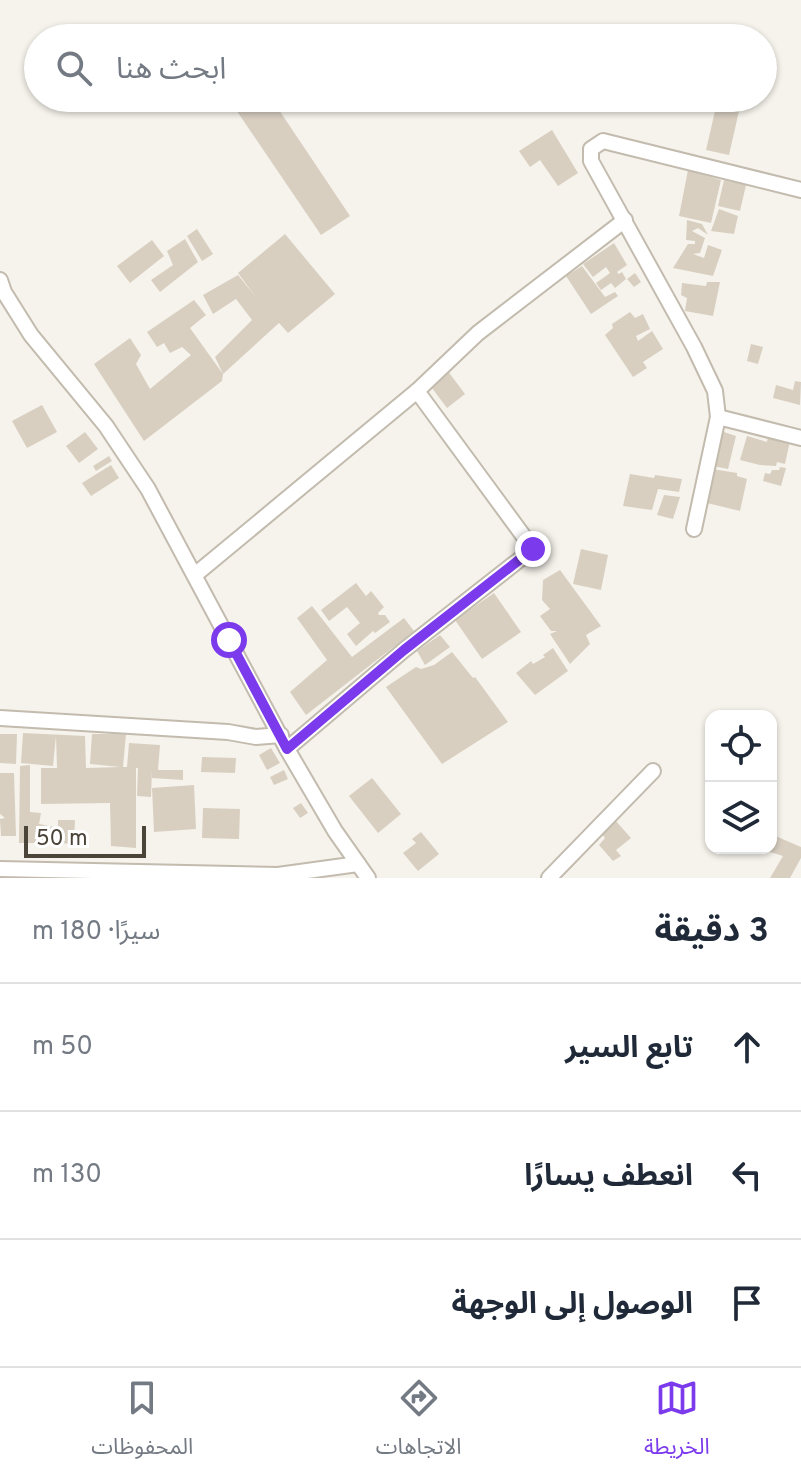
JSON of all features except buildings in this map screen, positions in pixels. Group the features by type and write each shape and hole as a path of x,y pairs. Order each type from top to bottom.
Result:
{"street":[{"path":"694,529 718,417 715,391 590,155 596,144 603,141 801,190"},
{"path":"196,574 417,391 478,333 625,220"},
{"path":"0,280 4,292 31,335 106,426 148,489 284,742 335,831 368,878"},
{"path":"0,718 228,732 284,742 533,549 417,391"},
{"path":"718,417 801,438"},
{"path":"549,878 653,771"},
{"path":"0,869 56,874 278,875 358,864"}],"route":[{"path":"229,640 287,749 404,650 533,549"}]}
